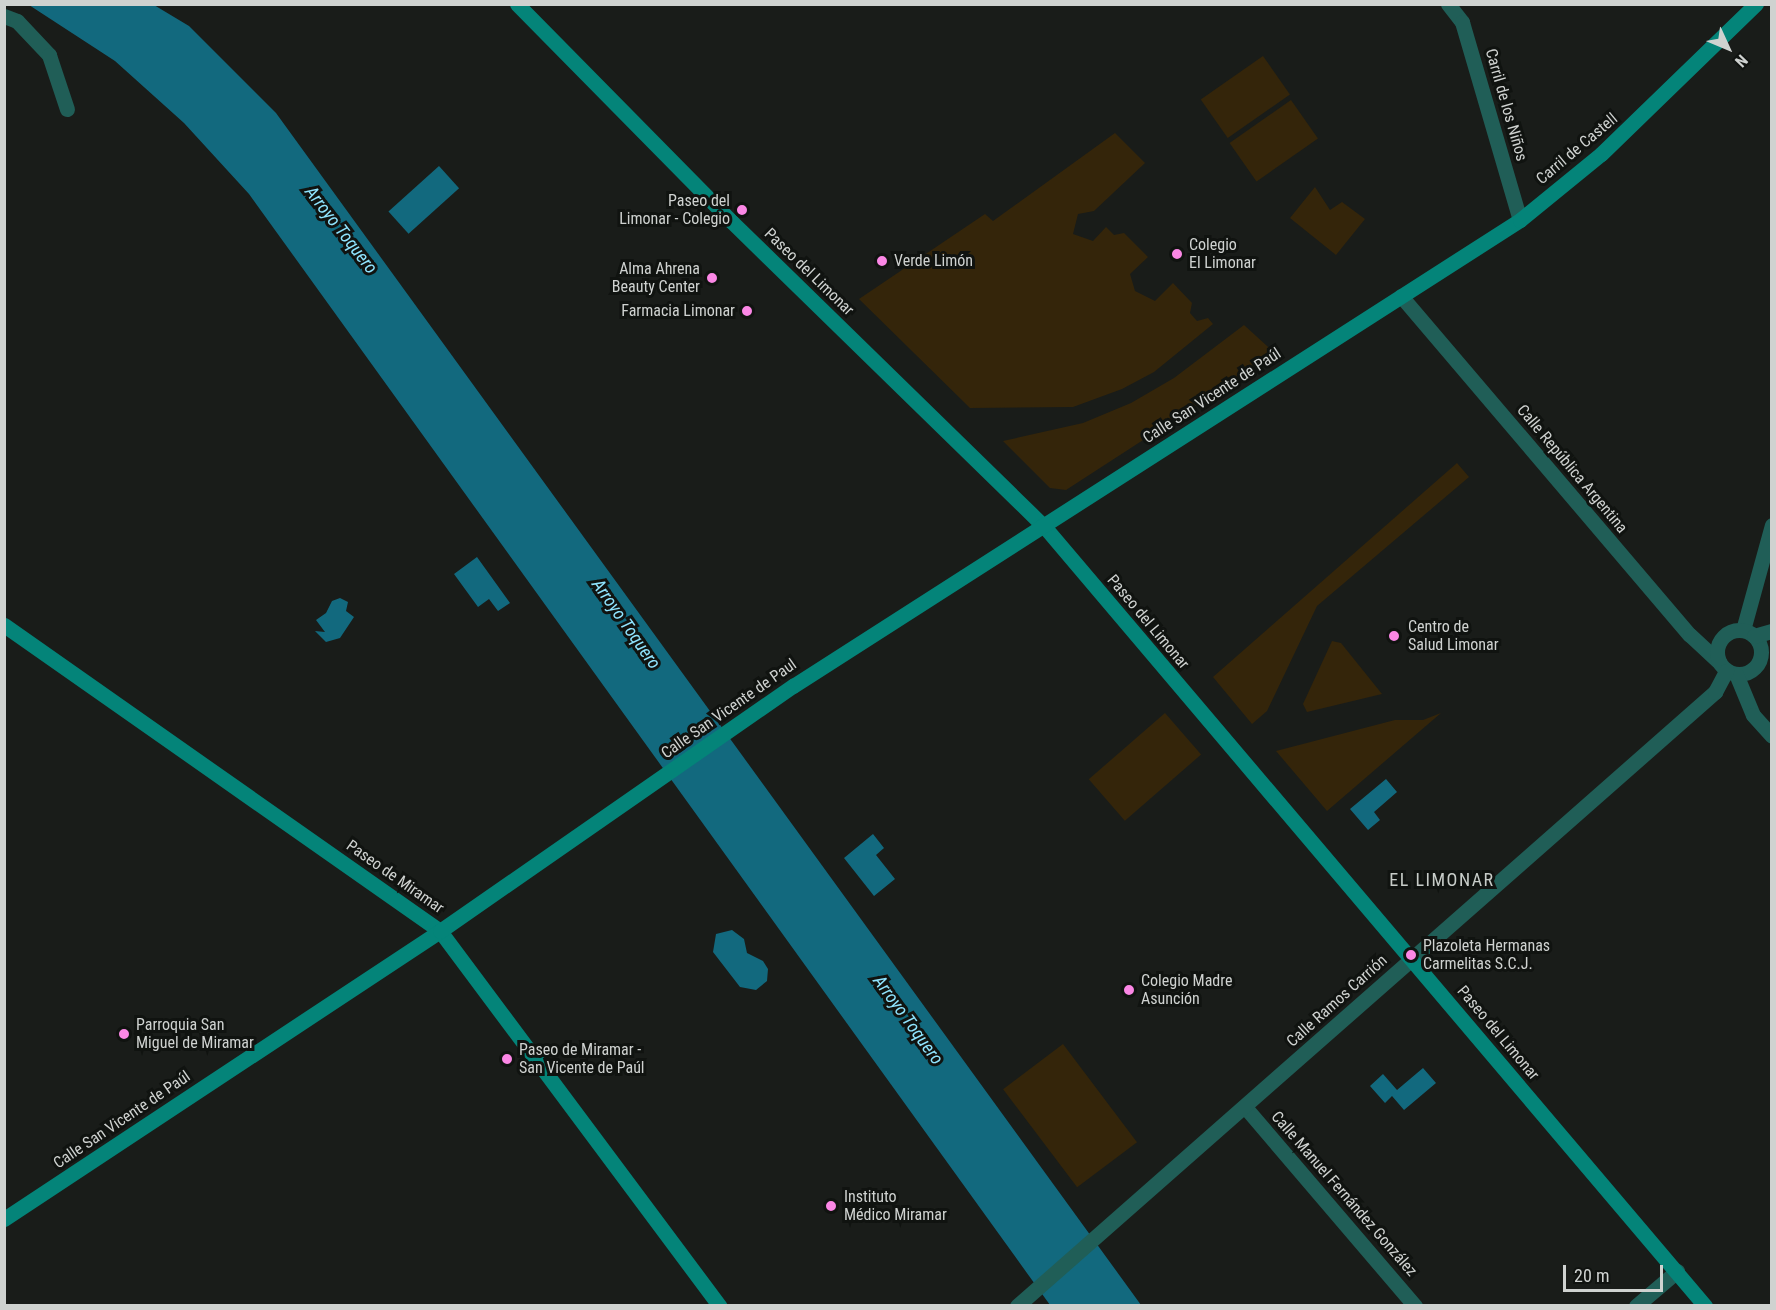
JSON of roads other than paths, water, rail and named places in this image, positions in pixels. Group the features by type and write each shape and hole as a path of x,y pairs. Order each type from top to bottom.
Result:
{"main road":[{"name":"Paseo del Limonar","path":"517,4 731,221 1043,525 1706,1305"},
{"name":"Carril de Castell","path":"1401,296 1521,220 1601,154 1756,4"},
{"name":"Calle San Vicente de Paúl","path":"1043,525 1401,296"},
{"name":"Calle San Vicente de Paul","path":"440,931 793,686 1043,525"},
{"name":"Paseo de Miramar","path":"4,626 440,931 720,1305"},
{"name":"Calle San Vicente de Paúl","path":"4,1219 440,931"}],"street":[{"name":"Carril de los Niños","path":"1448,4 1462,22 1521,220"},
{"path":"4,16 17,21 49,55 67,109"},
{"name":"Calle República Argentina","path":"1401,296 1690,635 1727,669 1753,715 1772,736"},
{"path":"1772,525 1748,633 1761,652 1753,669 1727,669 1719,643 1725,635 1748,633 1772,631"},
{"name":"Calle Ramos Carrión","path":"1017,1305 1709,697 1727,669"},
{"name":"Calle Manuel Fernández González","path":"1245,1107 1415,1305"},
{"path":"1636,1305 1677,1272"}],"water":[{"name":"Arroyo Toquero","path":"29,5 154,5 189,26 276,113 1141,1305 1050,1305 249,194 184,123 115,61"},
{"path":"439,166 459,188 409,234 388,212"},
{"path":"477,557 510,603 498,611 489,599 478,607 454,574"},
{"path":"340,598 348,602 346,611 354,617 340,638 326,642 315,631 325,632 316,620 326,613 332,601"},
{"path":"1386,779 1397,792 1374,812 1380,820 1368,830 1350,809"},
{"path":"873,834 884,848 876,855 895,879 874,896 844,858"},
{"path":"732,930 744,939 747,953 763,961 768,969 767,981 756,990 740,987 713,952 716,934"},
{"path":"1423,1068 1436,1083 1404,1110 1392,1096 1385,1103 1370,1086 1383,1074 1397,1090"}],"place":[{"name":"Paseo del Limonar - Colegio","path":"742,210"},
{"name":"Colegio El Limonar","path":"1177,254"},
{"name":"Verde Limón","path":"882,261"},
{"name":"Alma Ahrena Beauty Center","path":"712,278"},
{"name":"Farmacia Limonar","path":"747,311"},
{"name":"Centro de Salud Limonar","path":"1394,636"},
{"name":"Plazoleta Hermanas Carmelitas S.C.J.","path":"1411,955"},
{"name":"Colegio Madre Asunción","path":"1129,990"},
{"name":"Parroquia San Miguel de Miramar","path":"124,1034"},
{"name":"Paseo de Miramar - San Vicente de Paúl","path":"507,1059"},
{"name":"Instituto Médico Miramar","path":"831,1206"}],"district":[{"name":"EL LIMONAR","path":"1442,880"}]}
